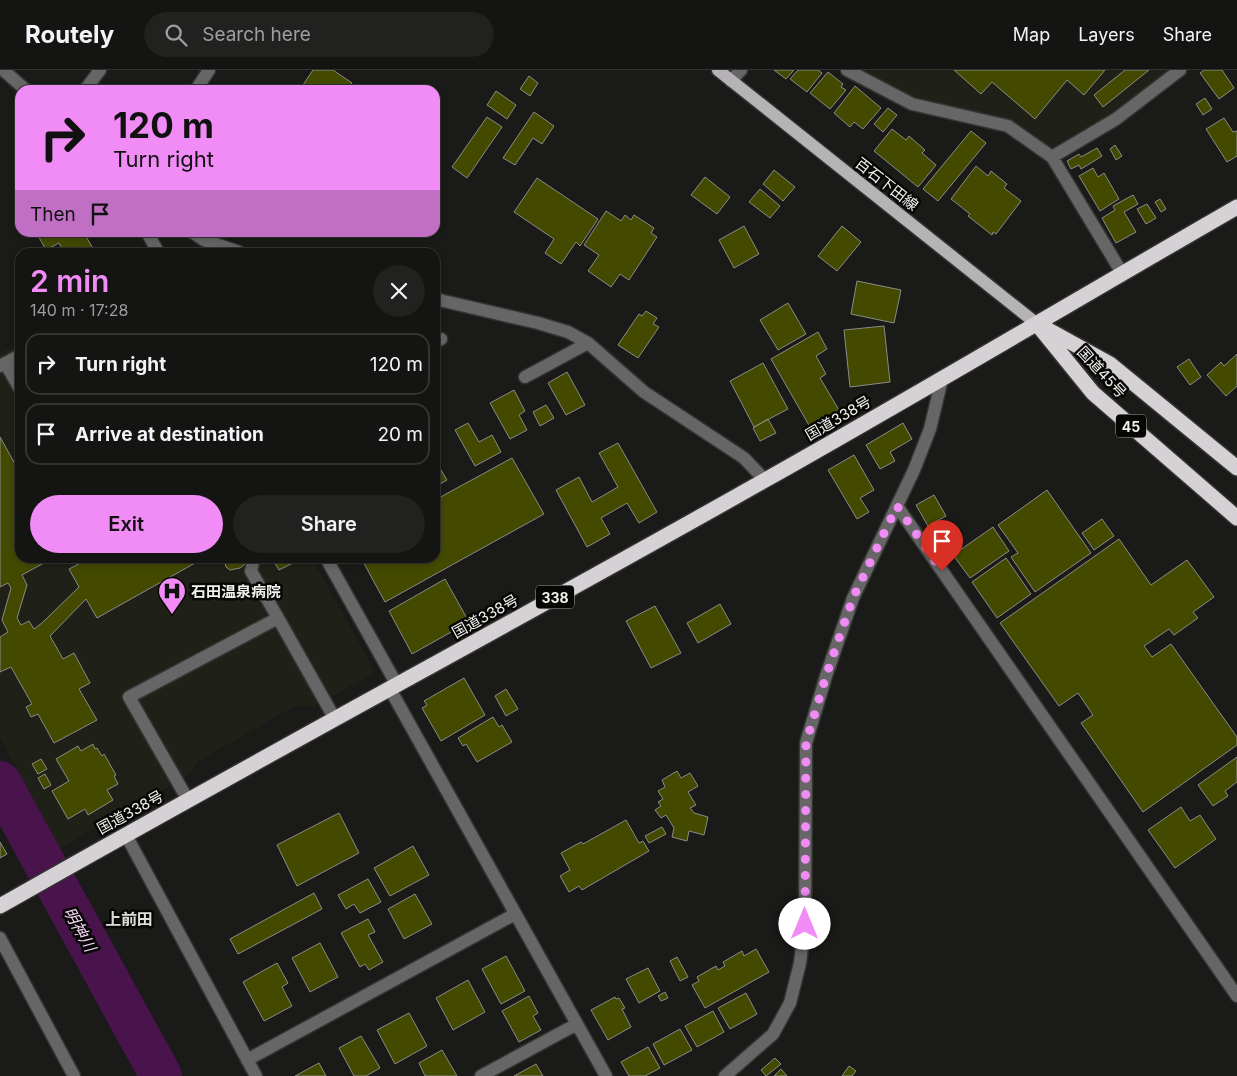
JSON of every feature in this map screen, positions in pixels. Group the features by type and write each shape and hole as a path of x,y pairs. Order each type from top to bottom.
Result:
{"highway":[{"path":"1037,324 1237,206"},
{"name":"国道338号","path":"0,906 765,480 1037,324"},
{"name":"国道45号","path":"1037,324 1110,364 1237,468"},
{"name":"国道45号","path":"1037,324 1093,393 1237,518"}],"main road":[{"name":"百石下田線","path":"718,70 1037,324"}],"street":[{"path":"3,70 20,85"},
{"path":"89,85 100,70"},
{"path":"199,85 209,70"},
{"path":"731,81 741,70"},
{"path":"847,70 912,104 1008,126 1052,157 1122,273"},
{"path":"1052,157 1116,118 1180,70"},
{"path":"200,237 227,248"},
{"path":"440,300 545,325 568,332 588,343 644,392 744,458 765,480"},
{"path":"525,377 588,343"},
{"path":"15,358 3,365 15,382"},
{"path":"725,1076 772,1034 790,1003 800,962 805,924 806,743 826,676 853,598 914,470 930,429 942,379"},
{"path":"897,506 1237,996"},
{"path":"253,563 251,571 335,719"},
{"path":"329,563 515,914 606,1076"},
{"path":"188,800 129,697 278,618"},
{"path":"126,835 256,1076"},
{"path":"247,1060 515,914"},
{"path":"0,938 74,1076"},
{"path":"481,1076 577,1024"}],"shaded area":[{"path":"847,70 1180,70 1052,157 1008,126 912,104"},
{"name":"石田温泉病院","path":"15,346 15,563 315,563 375,672 314,707 297,705 197,762 190,774 60,848 0,738 0,353"}],"building":[{"path":"313,70 333,70 352,83 351,85 303,85"},
{"path":"774,70 794,70 786,79"},
{"path":"798,70 818,70 822,73 807,92 790,79"},
{"path":"954,70 1105,70 1084,95 1067,80 1035,119 992,82 981,94"},
{"path":"1125,70 1149,70 1103,107 1094,95"},
{"path":"1204,70 1222,70 1234,88 1219,99 1200,73"},
{"path":"828,72 843,84 841,87 846,90 830,109 810,93"},
{"path":"529,76 538,83 530,96 520,89"},
{"path":"855,86 881,108 863,129 854,122 850,127 834,113"},
{"path":"496,91 516,105 507,119 487,105"},
{"path":"1205,98 1212,109 1203,115 1196,104"},
{"path":"888,108 897,115 883,132 874,124"},
{"path":"534,112 554,126 542,144 533,138 515,165 503,158"},
{"path":"487,117 502,127 467,178 452,167"},
{"path":"1224,118 1233,132 1237,131 1237,156 1227,162 1206,129"},
{"path":"892,129 906,140 909,136 925,150 922,153 936,165 918,187 874,151"},
{"path":"971,131 986,143 938,201 923,189"},
{"path":"1115,145 1122,156 1116,160 1110,149"},
{"path":"1097,148 1102,156 1081,169 1079,165 1071,169 1067,161 1079,154 1081,157"},
{"path":"976,166 988,176 991,171 1007,184 1004,188 1021,201 996,234 993,232 992,235 968,216 970,214 951,199"},
{"path":"1093,168 1098,177 1104,173 1119,199 1100,211 1079,176"},
{"path":"774,170 795,187 783,201 763,184"},
{"path":"705,177 730,197 717,214 691,195"},
{"path":"537,178 598,219 580,246 576,242 561,264 545,253 554,239 514,212"},
{"path":"760,189 780,206 770,218 749,202"},
{"path":"1133,195 1138,204 1124,212 1136,232 1116,243 1102,218 1115,210 1113,206"},
{"path":"1160,199 1166,209 1161,212 1155,202"},
{"path":"1147,204 1156,218 1146,224 1137,209"},
{"path":"606,211 621,221 625,215 631,220 634,215 654,228 651,233 657,237 629,280 620,274 611,287 588,271 599,255 584,245"},
{"path":"744,226 759,254 734,268 719,240"},
{"path":"842,226 861,242 837,271 818,256"},
{"path":"39,237 86,237 93,248 62,248 59,243 50,248 45,248"},
{"path":"857,281 901,290 894,323 851,314"},
{"path":"788,303 806,334 778,350 760,320"},
{"path":"646,311 657,318 653,324 659,327 638,358 618,345 639,314 642,316"},
{"path":"884,326 890,382 850,387 844,330"},
{"path":"818,332 827,349 816,356 826,374 820,378 839,410 810,427 771,359"},
{"path":"1237,354 1237,386 1226,396 1207,375 1221,362 1224,366"},
{"path":"1189,359 1201,377 1190,385 1177,367"},
{"path":"763,363 788,409 754,427 730,381"},
{"path":"567,372 585,405 566,415 548,383"},
{"path":"514,390 525,411 519,415 527,430 510,439 490,403"},
{"path":"546,405 554,418 540,426 533,412"},
{"path":"768,419 776,433 760,441 753,428"},
{"path":"468,423 479,442 492,435 501,452 475,466 455,430"},
{"path":"903,423 912,439 890,452 895,461 880,469 866,445"},
{"path":"0,437 15,464 15,563 44,563 22,575 27,585 17,618 21,625 29,621 34,629 79,587 69,569 80,563 195,563 97,618 86,599 50,636 63,659 74,653 90,683 79,689 97,720 54,743 38,714 31,717 26,707 32,704 11,667 0,672 0,637 8,632 2,620 11,588 8,583 0,587"},
{"path":"618,443 657,512 639,523 627,503 601,518 610,534 587,547 556,490 579,477 592,502 618,487 599,453"},
{"path":"854,455 874,490 860,498 869,512 857,519 828,470"},
{"path":"512,458 544,514 385,602 364,563 440,563 440,497"},
{"path":"440,468 447,480 440,484"},
{"path":"1047,490 1091,553 1035,592 1011,557 1018,553 998,525"},
{"path":"934,495 946,516 928,526 916,505"},
{"path":"1102,519 1114,536 1094,550 1082,533"},
{"path":"993,527 1009,551 970,578 953,555"},
{"path":"1119,539 1151,585 1187,560 1214,597 1193,612 1198,618 1174,635 1169,629 1144,646 1152,657 1171,644 1237,737 1237,745 1143,812 1081,723 1093,715 1078,693 1059,706 1000,623"},
{"path":"1006,558 1031,594 997,618 972,582"},
{"path":"225,563 245,563 240,568 230,570 226,567"},
{"path":"275,563 293,563 279,570"},
{"path":"445,579 469,622 412,654 389,611"},
{"path":"720,604 731,624 698,643 687,623"},
{"path":"655,606 681,653 651,668 626,621"},
{"path":"464,678 485,715 441,741 422,708 427,705 424,701"},
{"path":"506,689 518,709 506,716 495,696"},
{"path":"493,717 499,727 502,725 512,742 477,762 466,744 463,746 458,738"},
{"path":"93,744 102,756 104,754 116,775 114,776 118,784 107,790 113,800 88,815 85,809 68,819 52,791 69,781 56,759 78,746 81,751"},
{"path":"1237,757 1237,782 1225,791 1228,796 1213,806 1198,785"},
{"path":"41,759 47,769 38,774 32,764"},
{"path":"677,771 681,778 690,773 698,786 688,792 696,805 690,808 694,813 708,817 704,835 689,831 687,841 672,837 674,828 666,815 661,818 655,810 661,806 658,802 663,799 658,791 665,787 662,780"},
{"path":"45,774 51,785 44,789 38,778"},
{"path":"1181,807 1190,821 1200,815 1216,839 1175,868 1148,830"},
{"path":"339,813 359,853 297,886 277,845"},
{"path":"626,820 639,843 643,841 649,851 582,890 579,886 569,892 560,876 570,870 561,853 581,842 583,844"},
{"path":"662,827 666,834 649,843 645,836"},
{"path":"0,842 7,854 0,858"},
{"path":"413,846 429,875 390,896 374,868"},
{"path":"368,879 381,902 360,913 354,904 346,909 338,895"},
{"path":"314,893 322,909 238,954 230,939"},
{"path":"415,894 432,924 404,939 388,909"},
{"path":"368,919 375,932 368,935 383,962 369,970 365,964 360,967 341,933"},
{"path":"320,943 338,977 310,992 292,958"},
{"path":"756,949 769,972 705,1008 692,985 699,981 697,977 716,966 718,970 725,966 723,962 742,951 744,956"},
{"path":"506,956 525,991 501,1004 482,969"},
{"path":"677,957 688,977 680,981 670,961"},
{"path":"277,963 288,983 282,987 292,1006 264,1021 243,982"},
{"path":"648,968 660,991 639,1003 626,979"},
{"path":"468,980 485,1012 453,1030 436,998"},
{"path":"665,992 668,998 661,1001 658,996"},
{"path":"746,993 757,1014 730,1029 718,1008"},
{"path":"529,996 538,1013 533,1016 541,1030 519,1042 502,1011"},
{"path":"615,997 616,999 619,998 625,1008 622,1009 631,1027 608,1040 591,1010"},
{"path":"713,1011 724,1032 697,1047 685,1026"},
{"path":"409,1013 427,1046 395,1064 377,1030"},
{"path":"680,1029 692,1050 664,1065 653,1044"},
{"path":"361,1036 380,1068 366,1076 354,1076 339,1048"},
{"path":"648,1047 660,1068 645,1076 629,1076 621,1062"},
{"path":"442,1050 457,1076 425,1076 419,1063"},
{"path":"775,1058 781,1064 766,1076 761,1070"},
{"path":"319,1063 326,1076 295,1076"},
{"path":"536,1064 543,1076 514,1076"},
{"path":"849,1066 856,1071 852,1076 842,1076"},
{"path":"781,1069 787,1076 774,1076"}],"waterway":[{"name":"明神川","path":"0,782 161,1076"}],"place":[{"name":"石田温泉病院","path":"172,615"}],"district":[{"name":"上前田","path":"129,919"}],"route":[{"path":"805,924 806,743 826,676 853,598 897,506 942,571"}]}
